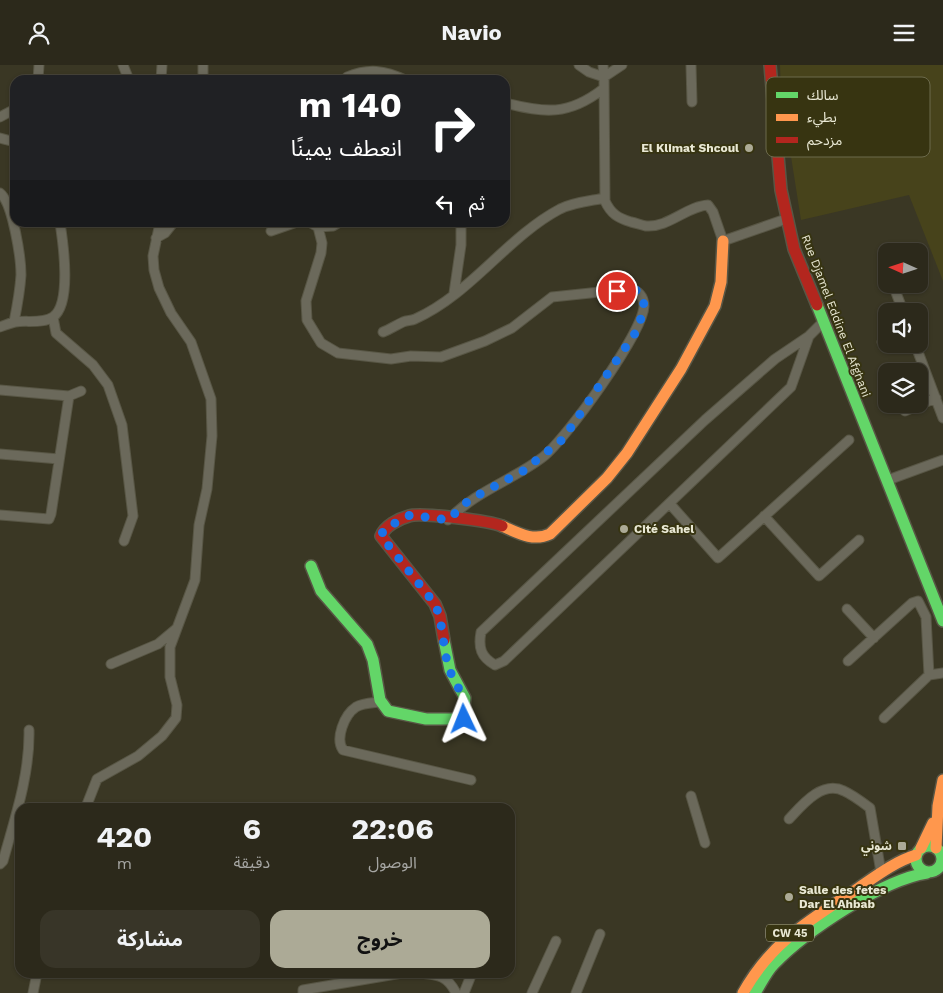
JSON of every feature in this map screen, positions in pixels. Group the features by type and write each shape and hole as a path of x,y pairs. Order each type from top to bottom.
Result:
{"main road":[{"name":"Rue Djamel Eddine El Afghani","path":"777,157 786,219 794,249 822,323 940,609 943,621"},
{"path":"311,566 320,589 355,628 371,653 380,702 389,711 442,722 456,722 464,719 465,698 450,671 437,610 424,589 381,536 384,529 410,515 448,520 482,521 497,524 532,538 542,538 550,534 607,478 627,453 704,330 715,306 722,283 723,241"},
{"path":"938,806 939,848 943,860 941,867 927,873 917,864 919,852 931,829 943,780"},
{"path":"919,852 928,846 939,848"},
{"name":"CW 45","path":"858,895 881,873 919,852"},
{"name":"CW 45","path":"743,993 760,964 782,939 858,895 900,880 927,873"},
{"path":"755,993 773,965 789,949 858,895"}],"street":[{"path":"579,65 588,72 604,77"},
{"path":"603,65 605,198 610,211 618,218 647,226 658,224 699,206 708,205 713,212 723,241 786,219"},
{"path":"604,77 622,65"},
{"path":"691,65 692,102"},
{"path":"352,75 364,70 394,75"},
{"path":"510,104 538,111 551,111 566,108 592,97 603,89"},
{"path":"0,193 6,199 10,213"},
{"path":"383,331 393,329 403,322 414,320 454,293 528,232 555,213 574,204 605,198"},
{"path":"13,227 20,259 20,290 14,322"},
{"path":"60,227 64,276 62,299 53,317 56,333 93,365 108,385 122,425 133,516 124,541"},
{"path":"88,803 97,779 138,756 162,736 176,718 177,705 170,677 170,647 195,580 212,436 211,399 191,342 172,313 159,288 153,263 159,227"},
{"path":"156,238 165,233 170,227"},
{"path":"271,231 282,227"},
{"path":"315,227 322,243 321,253 306,301 307,320 321,343 338,353 391,359 411,356 441,357 485,341 512,328 552,297 628,289 636,290 643,297 644,307 638,329 563,439 523,471 469,500 448,520"},
{"path":"454,293 461,245 461,227"},
{"path":"0,327 14,322 38,321 53,317"},
{"path":"810,336 791,387 504,661 495,665 484,659 479,644 481,632 705,420 775,359 810,336 822,323"},
{"path":"918,353 943,417"},
{"path":"0,390 69,396 81,391"},
{"path":"0,515 49,519 69,396"},
{"path":"928,401 936,398"},
{"path":"670,504 718,558 849,439"},
{"path":"0,453 59,459"},
{"path":"888,480 943,460"},
{"path":"764,517 819,576 859,540"},
{"path":"848,661 912,603 918,601 926,617 929,675"},
{"path":"847,609 874,638"},
{"path":"111,664 158,644 178,627"},
{"path":"884,718 929,675 943,673"},
{"path":"380,702 355,708 347,718 339,737 343,750 471,780"},
{"path":"19,803 26,776 30,750 29,730"},
{"path":"789,819 809,797 828,789 842,790 870,808 881,873"},
{"path":"691,796 705,843"},
{"path":"0,864 3,861 15,817"},
{"path":"576,993 600,934"},
{"path":"532,993 556,941"},
{"path":"33,993 36,978"},
{"path":"302,993 303,990 373,978"},
{"path":"443,978 449,981 456,993"},
{"path":"464,993 470,978"}],"shaded area":[{"path":"780,65 943,65 943,281 909,195 801,220 791,157 930,157 930,77 780,77"}],"traffic: fast":[{"path":"817,305 943,621"},
{"path":"311,566 321,591 367,644 373,660 380,700 388,711 426,719 463,719 465,698 450,670 444,640"},
{"path":"929,846 938,850 942,859 938,868 929,872 920,868 916,859 920,850 929,846"},
{"path":"755,993 774,964 805,937 825,923 867,896 909,878 927,873"}],"traffic: slow":[{"path":"502,526 532,537 550,534 607,478 627,453 681,369 715,306 721,282 723,241"},
{"path":"936,848 938,806 943,780"},
{"path":"921,848 933,823"},
{"path":"743,993 766,960 779,946 808,922 885,870 900,861 916,855"}],"traffic: jam":[{"path":"770,65 771,77"},
{"path":"778,157 781,190 794,249 817,305"},
{"path":"444,640 440,616 435,604 381,536 383,532 392,523 405,517 416,515 455,518 502,526"}],"place":[{"name":"El Klimat Shcoul","path":"749,148"},
{"name":"Cité Sahel","path":"624,529"},
{"name":"شوني","path":"902,846"},
{"name":"Salle des fetes Dar El Ahbab","path":"789,897"}],"route":[{"path":"464,719 465,698 450,671 445,653 440,616 435,604 381,536 384,529 410,515 448,520 469,500 523,471 563,439 604,381 628,341 638,329 644,307 643,297 636,290 617,291"}]}
